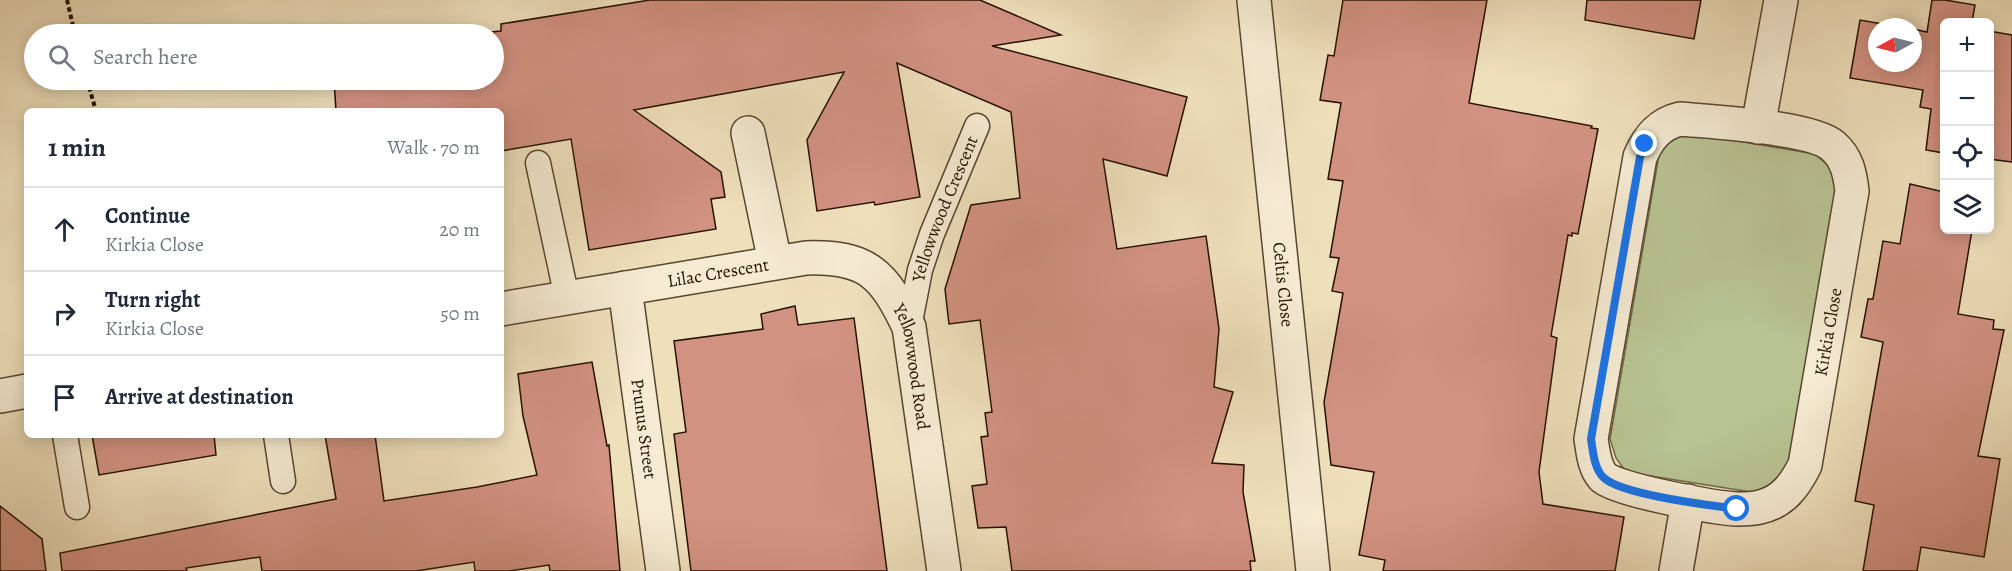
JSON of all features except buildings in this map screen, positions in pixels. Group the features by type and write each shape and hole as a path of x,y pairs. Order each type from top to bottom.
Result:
{"street":[{"name":"Celtis Close","path":"1254,0 1313,571"},
{"path":"1758,126 1781,0"},
{"name":"Kirkia Close","path":"1680,119 1758,126 1820,138 1833,146 1843,158 1850,173 1852,191 1804,465 1795,483 1780,499 1760,507 1737,509 1627,489 1604,478 1594,460 1591,439 1640,157 1645,144 1668,122 1680,119"},
{"name":"Lilac Crescent","path":"504,308 775,262 748,133"},
{"name":"Yellowwood Road","path":"775,262 833,257 855,263 879,277 895,298 909,327 944,571"},
{"name":"Prunus Street","path":"625,288 663,571"},
{"path":"0,396 24,392"},
{"path":"1676,571 1688,501"}],"lane":[{"name":"Yellowwood Crescent","path":"909,327 920,270 932,234 977,126"},
{"path":"538,163 567,298"},
{"path":"65,438 76,507"},
{"path":"277,438 284,481"}],"path":[{"path":"67,0 73,24"},
{"path":"90,90 95,108"}],"green space":[{"path":"1684,132 1815,154 1832,169 1839,187 1789,468 1778,485 1757,493 1626,472 1616,458 1610,439 1659,155 1671,140"}],"route":[{"path":"1645,144 1640,157 1591,439 1594,460 1604,478 1627,489 1737,509"}]}
